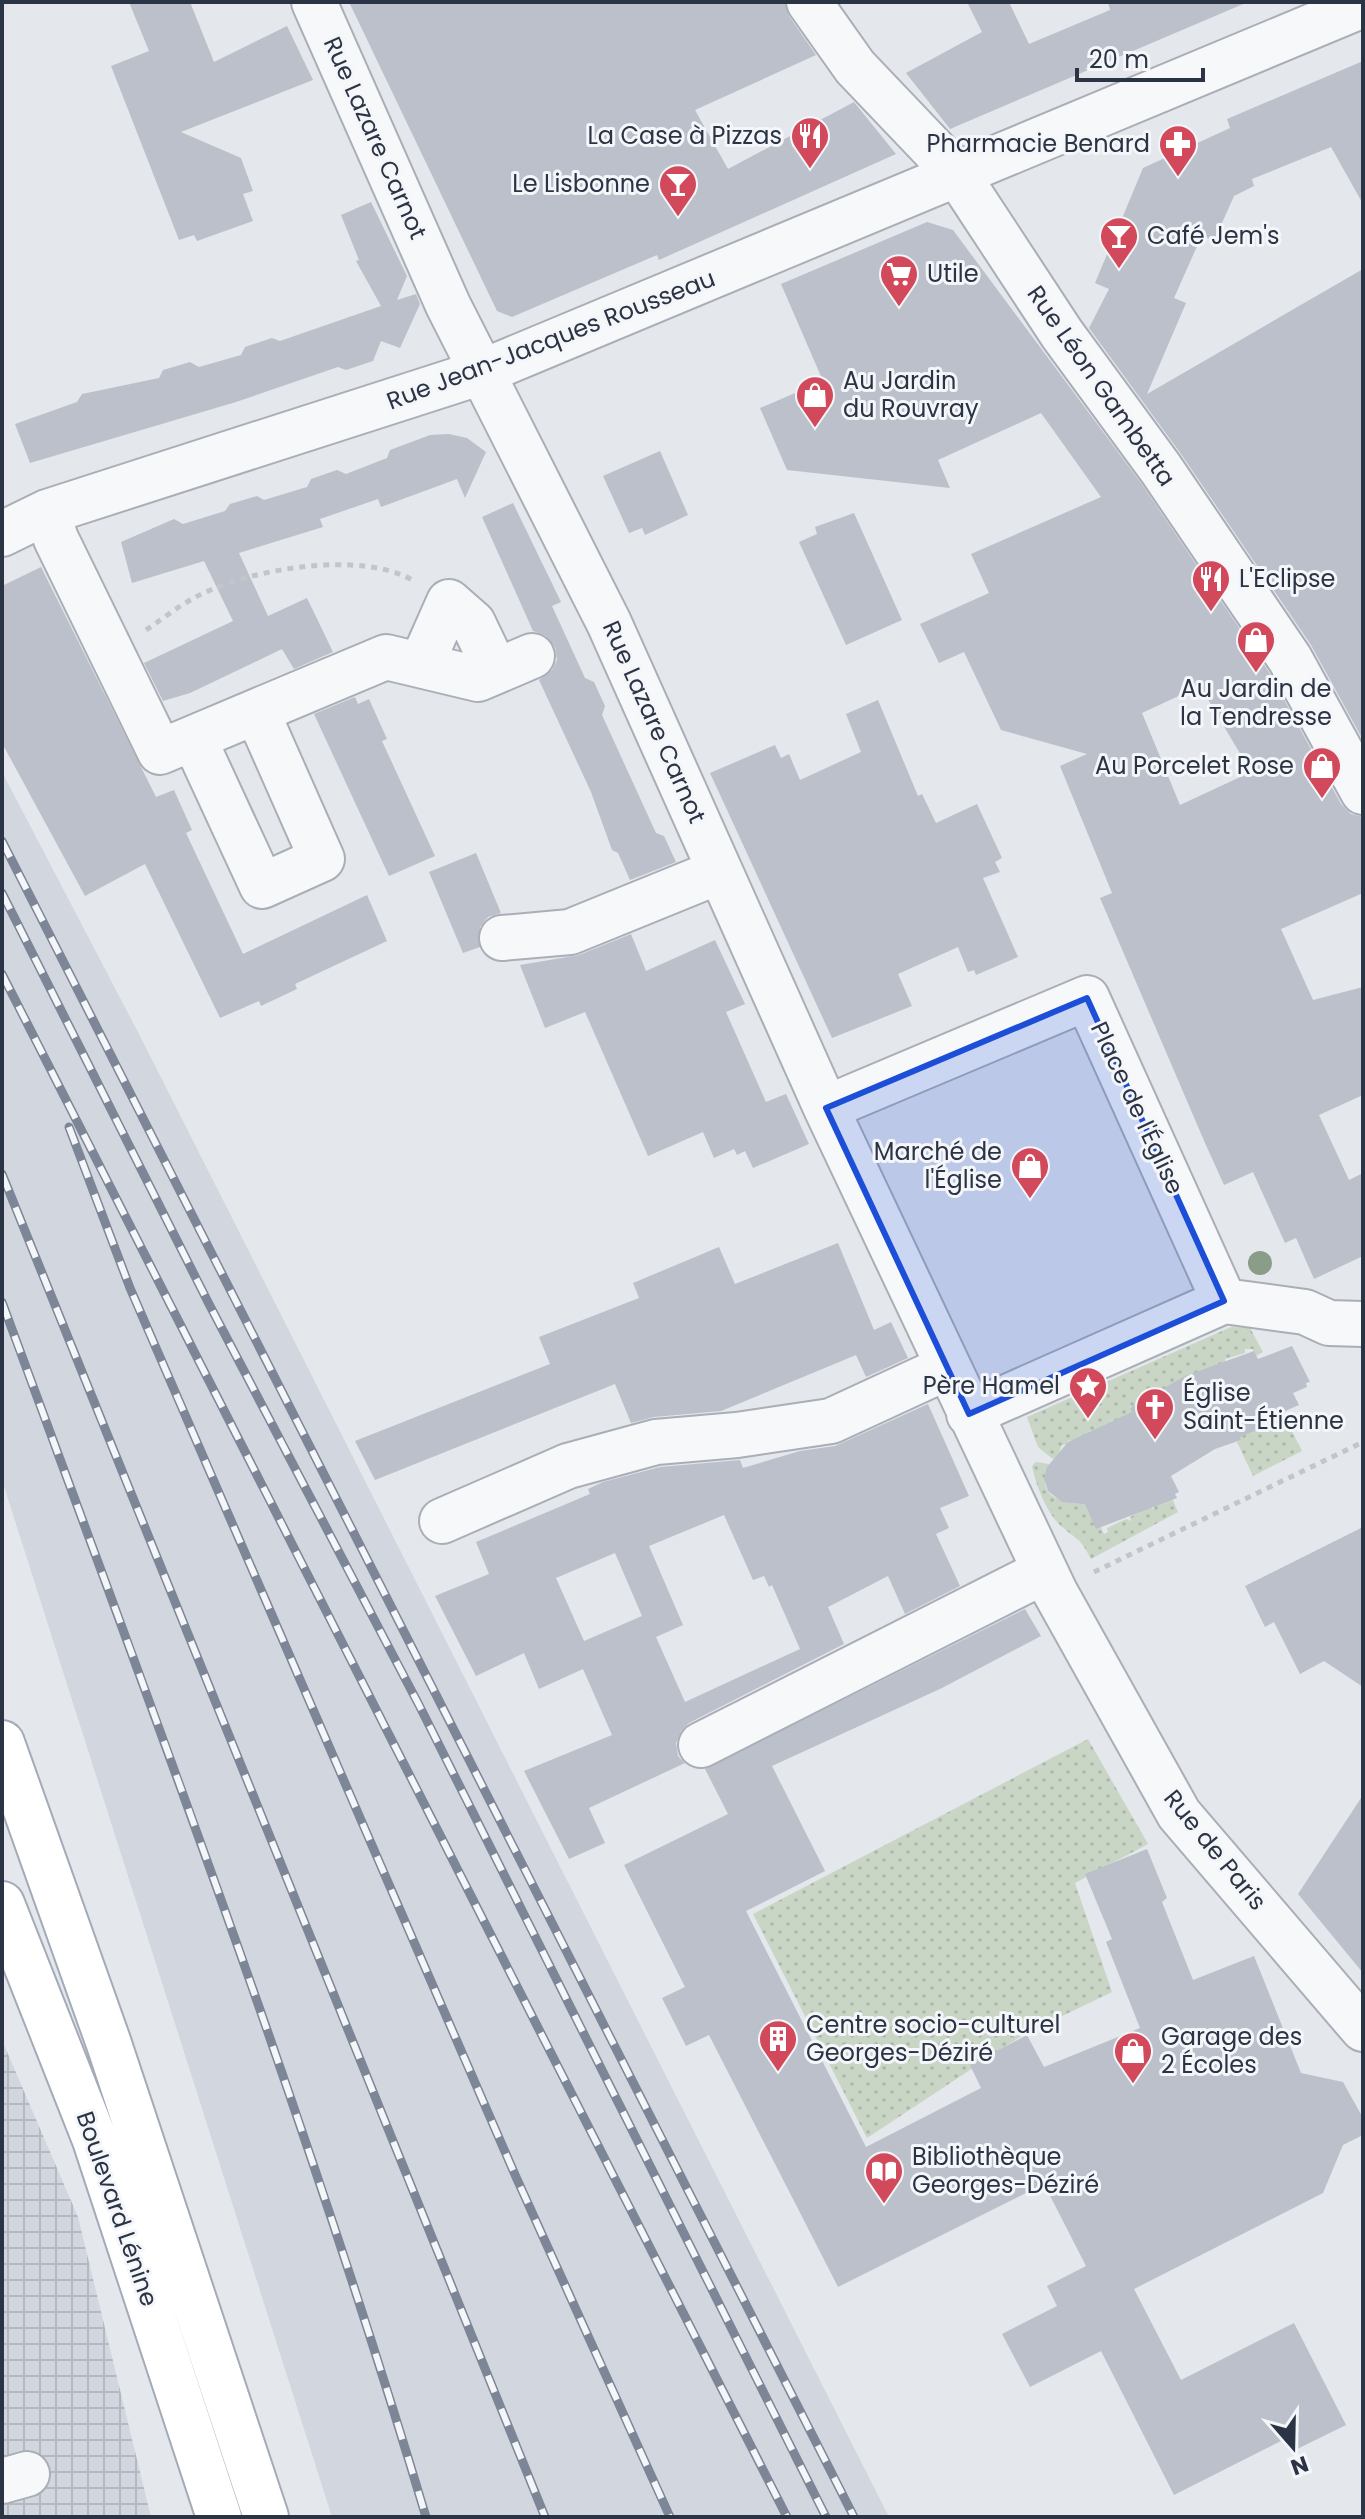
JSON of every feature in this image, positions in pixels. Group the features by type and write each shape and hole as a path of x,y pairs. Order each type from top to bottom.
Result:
{"main road":[{"path":"2,1743 104,2030 266,2517"},
{"name":"Boulevard Lénine","path":"2,1904 95,2140 219,2517"}],"street":[{"name":"Rue Lazare Carnot","path":"314,2 448,305 609,623 826,1108 977,1430"},
{"name":"Rue Léon Gambetta","path":"809,2 855,67 957,174 1062,334 1161,469 1290,659 1363,792"},
{"name":"Rue Jean-Jacques Rousseau","path":"2,534 47,512 482,372 1363,5"},
{"path":"47,512 56,539 160,752 386,657 478,679 514,663 449,602 421,665"},
{"path":"194,739 262,886 322,859 257,712"},
{"path":"502,938 570,932 720,871"},
{"name":"Place de l'Église","path":"826,1108 1087,998 1224,1301"},
{"path":"977,1430 1224,1301 1305,1312 1329,1323 1357,1327 1363,1324"},
{"path":"442,1521 568,1466 656,1442 737,1435 831,1421 948,1367"},
{"name":"Rue de Paris","path":"977,1430 1045,1571 1110,1694 1179,1814 1363,2029"},
{"path":"701,1745 1045,1571"}],"path":[{"path":"112,653 194,598 245,579 337,563 401,573 449,602"},
{"path":"1090,1574 1363,1442"}],"highlighted area":[{"path":"1087,998 1224,1301 969,1414 826,1108"}],"shaded area":[{"path":"2,772 140,1036 889,2517 332,2517 2,1480"},
{"path":"2,2040 78,2217 151,2517 2,2517"}],"green space":[{"path":"1231,1327 1250,1328 1263,1352 1254,1357 1253,1349 1245,1349 1245,1353 1225,1359 1226,1362 1135,1408 1130,1406 1133,1414 1116,1423 1111,1420 1112,1424 1095,1432 1089,1431 1091,1436 1074,1444 1072,1440 1068,1441 1053,1459 1038,1447 1027,1417"},
{"path":"1285,1418 1302,1451 1253,1476 1237,1442 1241,1440 1239,1436"},
{"path":"1036,1462 1049,1464 1045,1476 1048,1492 1061,1500 1088,1502 1104,1534 1108,1532 1107,1528 1126,1519 1131,1521 1130,1517 1149,1507 1154,1509 1153,1505 1171,1496 1178,1512 1091,1559 1081,1542 1061,1526 1046,1506 1032,1466"},
{"path":"1088,1739 1148,1844 1075,1883 1112,1992 1023,2035 867,2138 753,1914"}],"building":[{"path":"129,2 190,2 214,62 287,26 313,80 181,132 241,158 253,191 243,194 253,221 197,241 194,235 179,240 111,66 149,51"},
{"path":"349,2 784,2 789,16 816,55 695,110 728,169 854,102 896,154 659,260 657,255 512,317 497,311"},
{"path":"967,2 1009,2 1029,44 1110,10 1108,2 1248,2 950,129 906,73 982,32"},
{"path":"1363,61 1363,204 1331,147 1252,179 1254,186 1234,196 1214,241 1202,235 1174,298 1186,303 1147,394 1363,269 1363,740 1311,645 1181,454 1089,328 1109,289 1095,283 1143,168 1230,128 1227,119"},
{"path":"371,202 407,276 397,300 416,294 420,304 400,348 381,341 373,361 346,370 338,367 236,402 30,463 15,424 77,402 82,394 159,378 163,370 190,362 199,367 241,355 245,347 272,338 280,341 381,306 356,261 359,260 341,215"},
{"path":"927,222 953,230 1141,483 1269,672 1341,804 1351,814 1363,817 1363,893 1281,929 1313,1000 1363,987 1363,1095 1319,1115 1349,1180 1363,1173 1363,1256 1314,1279 1296,1238 1285,1243 1253,1172 1224,1185 1100,898 1112,893 1060,766 1087,754 1001,730 964,652 939,663 920,624 989,593 971,554 1101,497 1041,413 938,460 950,488 787,470 760,408 823,381 781,284","holes":["1200,686 1251,772 1180,805 1142,713"]},
{"path":"449,434 467,438 486,452 465,498 457,479 381,507 378,499 320,519 323,527 239,553 268,616 307,598 333,652 294,669 282,649 190,693 163,701 144,663 233,621 204,561 132,583 121,542 174,519 183,524 225,511 230,504 257,496 264,500 307,487 311,479 337,470 346,474 387,458 390,450 430,435"},
{"path":"660,451 688,515 645,535 642,528 629,533 603,476"},
{"path":"513,503 561,602 552,606 585,678 594,682 605,706 602,715 656,833 664,836 676,862 630,880 618,853 612,850 591,792 539,680 552,670 557,660 555,647 546,636 533,631 482,517"},
{"path":"854,513 902,620 846,645 799,542 817,534 815,527"},
{"path":"41,567 156,797 174,790 192,830 186,833 243,954 367,895 387,941 295,984 297,989 261,1006 259,1001 220,1018 145,864 85,896 2,743 2,586"},
{"path":"355,697 358,704 369,699 387,739 382,741 435,856 389,876 314,714"},
{"path":"878,700 918,796 922,794 936,823 977,804 1002,858 995,862 1000,872 983,878 1018,957 976,975 974,970 968,972 958,947 898,974 912,1006 832,1038 710,773 775,745 781,758 789,754 800,780 861,752 846,714"},
{"path":"476,853 501,913 488,917 480,927 480,947 463,953 429,872"},
{"path":"631,934 646,971 715,940 745,1004 726,1012 766,1102 786,1094 809,1144 753,1168 745,1151 737,1155 734,1149 714,1158 703,1132 648,1156 585,1012 545,1028 520,965 579,955"},
{"path":"838,1243 874,1330 891,1322 908,1358 866,1377 856,1355 721,1411 654,1417 631,1423 615,1384 375,1480 355,1441 550,1364 539,1337 639,1298 633,1283 719,1247 735,1284"},
{"name":"Église Saint-Étienne","path":"1292,1346 1310,1382 1306,1383 1307,1387 1293,1393 1299,1405 1283,1412 1285,1418 1215,1449 1171,1476 1179,1492 1175,1494 1177,1498 1096,1529 1085,1504 1062,1502 1048,1491 1044,1479 1047,1467 1068,1442 1132,1412 1130,1408 1185,1376 1254,1351 1258,1359"},
{"path":"928,1404 969,1496 940,1508 949,1528 936,1534 960,1586 905,1614 888,1576 828,1607 844,1644 689,1723 676,1743 678,1756 685,1763 589,1808 605,1843 569,1859 524,1771 612,1735 583,1669 539,1689 524,1653 476,1676 435,1596 489,1574 476,1542 590,1494 588,1489 603,1482 660,1467 740,1460 743,1468 800,1451 835,1446","holes":["724,1515 753,1580 764,1576 769,1587 772,1585 800,1649 685,1702 656,1637 683,1625 649,1546","615,1553 642,1616 584,1641 556,1578"]},
{"path":"1363,1527 1363,1687 1324,1661 1300,1674 1274,1622 1265,1627 1245,1586"},
{"path":"1025,1609 1041,1636 942,1688 772,1766 825,1871 746,1911 866,2147 981,2088 970,2065 1027,2035 1044,2067 1140,2028 1106,1942 1112,1939 1085,1874 1147,1849 1167,1898 1162,1902 1193,1980 1254,1956 1301,2073 1343,2082 1363,2118 1363,2135 1343,2145 1323,2193 1134,2289 1181,2380 1294,2323 1346,2425 1291,2452 1285,2439 1174,2495 1101,2351 1030,2387 1002,2334 1057,2306 1047,2286 1086,2266 1044,2184 838,2287 709,2035 686,2046 662,1998 685,1987 624,1865 728,1814 705,1769"},
{"path":"1363,1795 1363,1973 1298,1894"}],"railway":[{"path":"2,841 854,2517"},
{"path":"2,893 209,1304 419,1705 826,2517"},
{"path":"2,974 787,2517"},
{"path":"69,1127 130,1288 516,2177 670,2517"},
{"path":"2,1174 545,2517"},
{"path":"2,1302 277,2058 379,2363 426,2517"}],"place":[{"name":"La Case à Pizzas","path":"810,170"},
{"name":"Pharmacie Benard","path":"1178,178"},
{"name":"Le Lisbonne","path":"678,218"},
{"name":"Café Jem's","path":"1119,270"},
{"name":"Utile","path":"899,308"},
{"name":"Au Jardin du Rouvray","path":"815,429"},
{"name":"L'Eclipse","path":"1211,613"},
{"name":"Au Jardin de la Tendresse","path":"1256,674"},
{"name":"Au Porcelet Rose","path":"1322,800"},
{"name":"Marché de l'Église","path":"1030,1200"},
{"name":"Père Hamel","path":"1088,1420"},
{"name":"Église Saint-Étienne","path":"1155,1441"},
{"name":"Centre socio-culturel Georges-Déziré","path":"778,2073"},
{"name":"Garage des 2 Écoles","path":"1133,2085"},
{"name":"Bibliothèque Georges-Déziré","path":"884,2205"}]}
